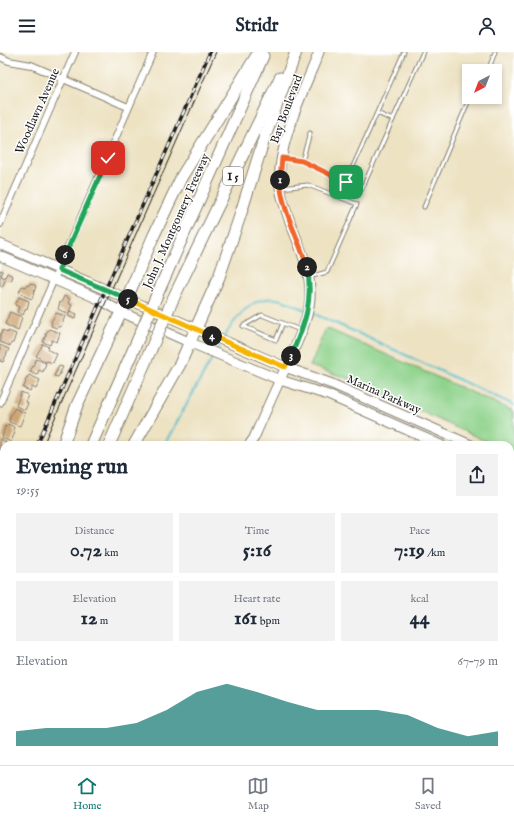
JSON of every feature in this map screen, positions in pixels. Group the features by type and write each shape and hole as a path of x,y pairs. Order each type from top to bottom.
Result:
{"highway":[{"path":"64,441 77,405 121,312 182,176 259,52"},
{"name":"John J. Montgomery Freeway","path":"93,441 265,52"},
{"name":"I 5","path":"111,441 173,299 292,52"},
{"path":"136,441 180,364 197,330 219,277 264,139 296,52"}],"main road":[{"name":"Bay Boulevard","path":"252,441 301,331 306,319 308,308 310,287 309,277 304,256 287,213 280,188 279,176 285,140 319,52"},
{"name":"Marina Parkway","path":"0,244 127,298 197,330 285,367 332,384 462,441"},
{"name":"Marina Parkway","path":"0,256 101,300 121,312 190,343 280,380 328,395 432,441"}],"street":[{"name":"Woodlawn Avenue","path":"0,224 75,52"},
{"path":"0,403 153,52"},
{"path":"0,57 9,61 31,65 128,107"}],"lane":[{"path":"346,182 404,52"},
{"path":"282,158 302,161 362,189 423,52"},
{"path":"491,64 495,52"},
{"path":"424,206 467,104"},
{"path":"377,113 393,120"},
{"path":"302,161 310,133"},
{"path":"280,188 308,184 357,204 327,272 309,277"},
{"path":"283,324 276,340 243,326 262,315 301,331"}],"green space":[{"path":"326,328 514,411 514,441 485,441 350,379 310,366"}],"building":[{"path":"0,270 3,271 1,276 5,278 7,273 13,276 11,281 6,279 2,287 0,286"},
{"path":"30,283 36,286 32,299 19,292 22,286 28,286"},
{"path":"64,296 70,299 68,303 72,305 68,314 58,309"},
{"path":"19,297 29,301 27,309 26,308 23,315 17,312 19,307 15,305"},
{"path":"70,311 77,314 75,319 68,316"},
{"path":"10,312 22,317 18,331 5,324"},
{"path":"56,313 65,316 61,327 59,326 57,328 51,326 51,322"},
{"path":"49,329 60,333 57,342 52,340 50,345 43,342"},
{"path":"3,330 8,333 8,331 16,334 13,343 11,343 10,346 0,342 0,334"},
{"path":"43,344 49,347 48,350 57,354 53,363 46,362 36,356"},
{"path":"0,345 9,349 3,362 0,361"},
{"path":"36,359 46,363 43,372 39,370 37,375 30,372"},
{"path":"59,366 63,367 58,377 54,376"},
{"path":"29,375 40,380 36,389 32,387 30,391 23,388"},
{"path":"21,392 28,395 25,402 28,403 25,410 16,406"},
{"path":"15,408 25,413 20,426 9,422 9,418"},
{"path":"8,424 14,427 13,431 15,432 11,441 2,438 5,426 6,427"}],"waterway":[{"path":"224,338 239,316 245,310 260,301 277,299 306,310"},
{"path":"310,312 514,405"},
{"path":"216,352 221,343"},
{"path":"166,441 214,355"}],"tram line":[{"path":"45,441 216,52"}],"railway":[{"path":"39,441 210,52"}],"route":[{"path":"108,158 59,270 285,367 304,325 310,299 310,287 304,256 287,213 280,188 279,176 282,158 302,161 346,182"}]}
